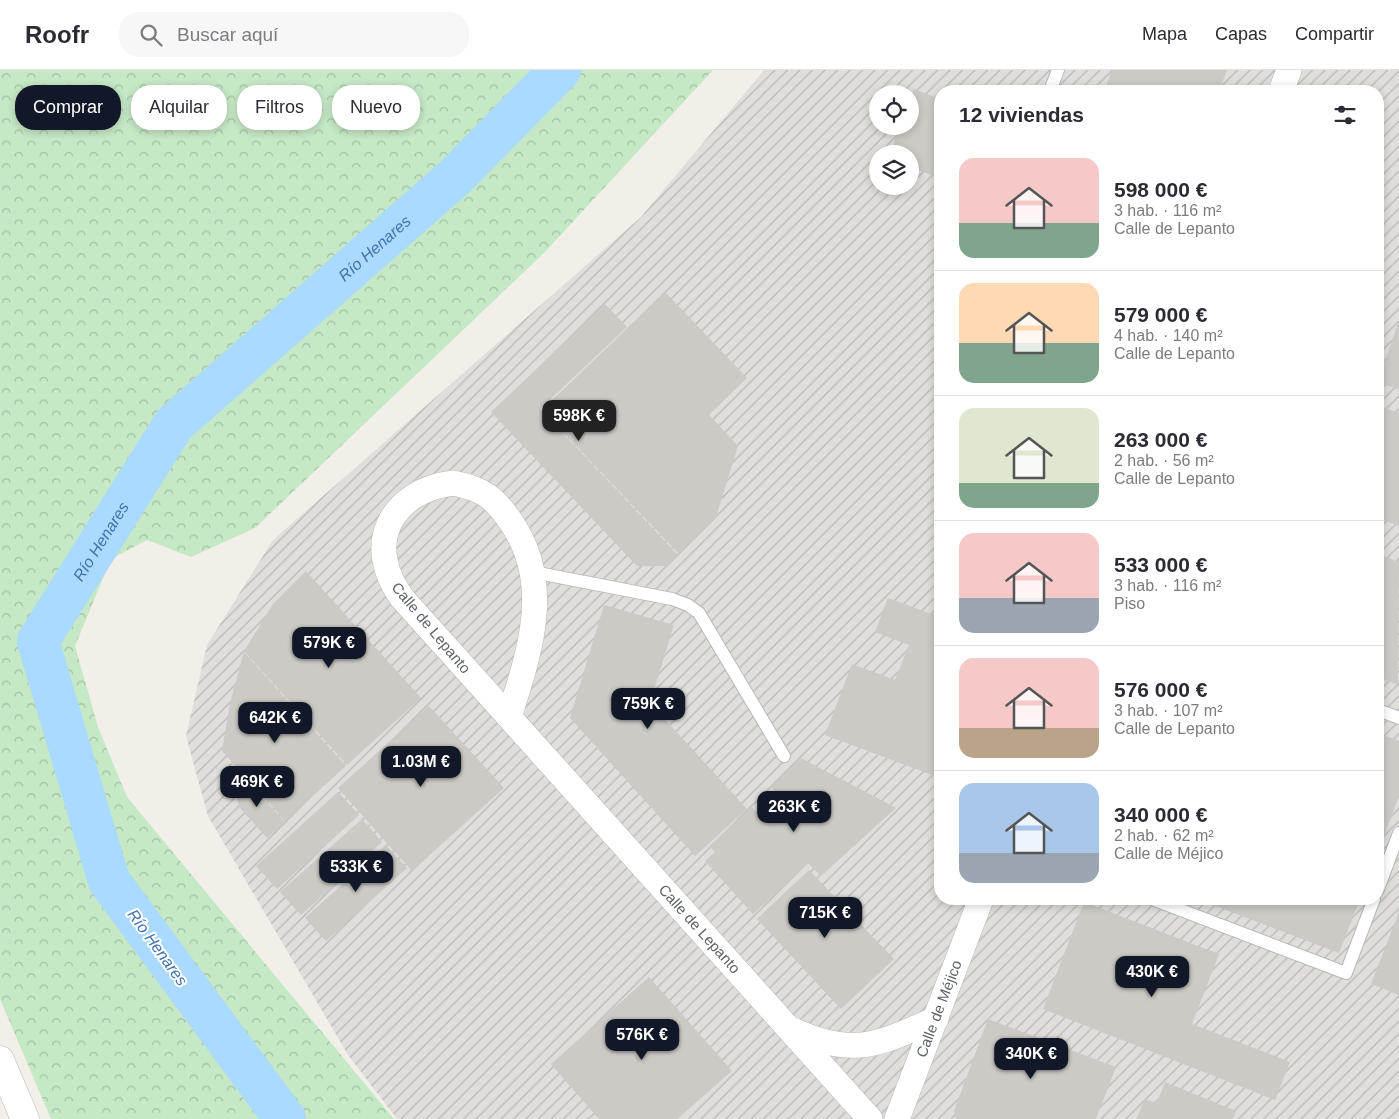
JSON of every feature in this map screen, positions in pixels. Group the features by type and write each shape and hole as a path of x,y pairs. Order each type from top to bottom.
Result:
{"main road":[{"path":"0,1060 24,1119"}],"street":[{"path":"1283,85 1289,70"},
{"name":"Calle de Lepanto","path":"509,717 529,652 536,609 533,572 521,536 500,505 487,494 471,486 453,483 419,492 405,502 394,516 386,532 383,549 385,567 391,583 509,717 870,1119"},
{"name":"Calle de Méjico","path":"897,1119 979,905"},
{"path":"788,1028 826,1042 847,1047 865,1046 886,1041 936,1019"}],"lane":[{"path":"1052,85 1058,70"},
{"path":"533,572 672,599 688,605 699,613 784,756"},
{"path":"1384,712 1399,718"},
{"path":"1384,873 1399,833"},
{"path":"1168,905 1346,972 1372,905"}],"shaded area":[{"path":"764,70 1399,70 1399,1119 397,1119 348,1055 208,816 186,736 207,645 273,540 641,217"}],"green space":[{"path":"0,70 713,70 544,253 255,528 191,557 147,540 111,559 75,646 98,727 127,797 394,1119 51,1119 0,999"}],"building":[{"path":"1112,70 1227,70 1221,85 1106,85"},
{"path":"919,91 934,97 934,176 919,170 919,145 893,145 897,135 919,135"},
{"path":"665,292 747,378 709,415 738,446 716,517 678,553 542,410"},
{"path":"605,304 627,327 540,409 677,554 665,566 637,566 491,412"},
{"path":"1399,320 1399,390 1384,384 1384,364"},
{"path":"1384,407 1399,413 1399,526 1384,520"},
{"path":"1384,556 1399,562 1398,685 1384,679"},
{"path":"306,571 421,698 347,765 244,651 273,604"},
{"path":"888,598 934,615 934,776 825,735 852,664 895,680 909,645 875,632"},
{"path":"604,605 674,625 650,703 747,809 695,856 570,718"},
{"path":"244,652 346,766 285,821 222,751 230,703"},
{"path":"429,706 504,788 412,871 338,788"},
{"path":"1384,735 1399,741 1399,796 1384,836"},
{"path":"801,758 896,808 821,876 808,863 753,914 705,861 715,852 709,846 752,807 758,813 778,794 771,787"},
{"path":"241,774 285,822 267,838 239,807 234,781"},
{"path":"338,792 359,815 277,889 256,866"},
{"path":"362,819 382,842 301,915 280,892"},
{"path":"386,845 407,868 326,941 305,918"},
{"path":"809,870 894,959 841,1009 757,919"},
{"path":"1083,905 1092,905 1219,954 1192,1024 1290,1062 1275,1100 1043,1009"},
{"path":"1213,905 1358,905 1339,953"},
{"path":"1399,912 1399,995 1371,984"},
{"path":"649,977 732,1071 677,1119 599,1119 551,1064"},
{"path":"988,1019 1116,1067 1096,1119 956,1119 954,1111"},
{"path":"1165,1082 1236,1111 1233,1119 1136,1119 1145,1099 1157,1103"}],"waterway":[{"name":"Río Henares","path":"285,1119 109,881 38,641 174,424 455,177 560,70"}]}
